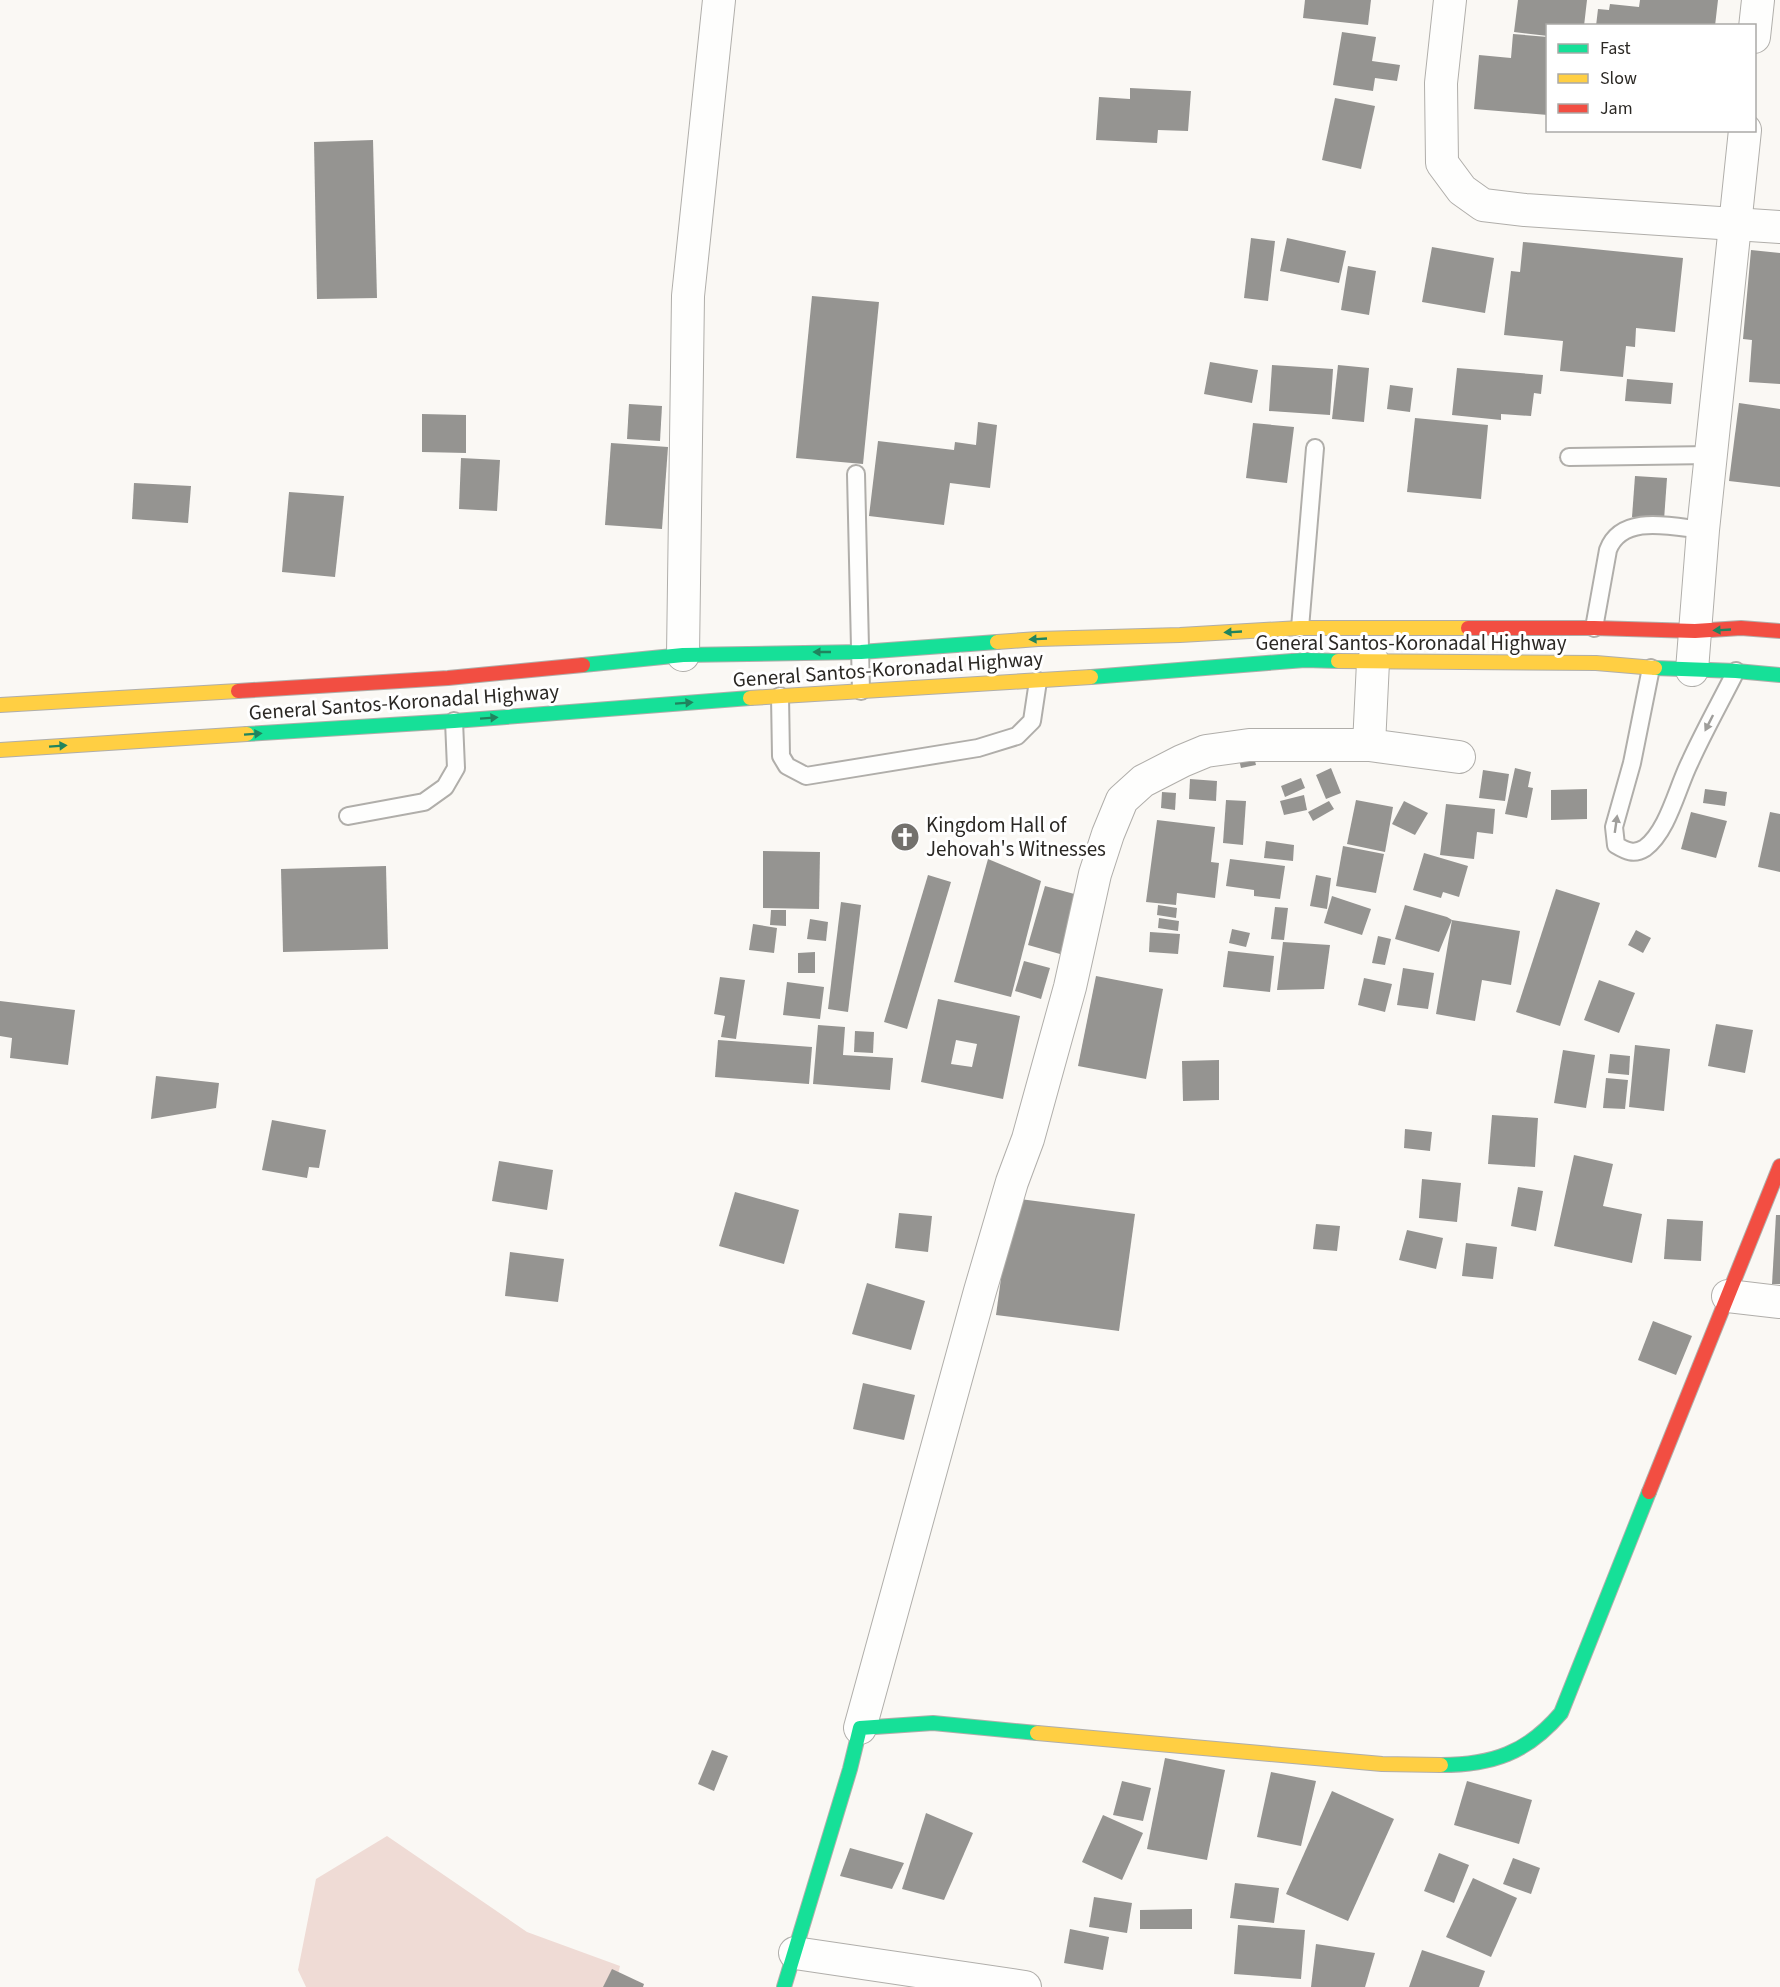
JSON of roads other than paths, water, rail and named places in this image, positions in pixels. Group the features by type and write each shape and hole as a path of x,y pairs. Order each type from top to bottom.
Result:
{"main road":[{"name":"General Santos-Koronadal Highway","path":"0,705 448,678 682,655 861,652 1038,639 1180,635 1300,628 1594,628 1695,631 1741,628 1780,632"},
{"name":"General Santos-Koronadal Highway","path":"0,750 454,721 780,696 1038,681 1305,660 1596,663 1780,675"},
{"path":"784,1987 850,1769 860,1728 933,1723 1382,1764 1438,1767 1494,1760 1522,1749 1543,1733 1561,1713 1780,1167"}],"street":[{"path":"682,655 688,296 719,0"},
{"path":"1450,0 1442,83 1442,163 1462,190 1483,205 1525,210 1780,227"},
{"path":"1756,25 1758,0"},
{"path":"1692,670 1703,530 1745,132"},
{"path":"1369,745 1373,662"},
{"path":"860,1728 986,1270 1011,1182 1028,1139 1070,987 1095,874 1122,800 1143,781 1182,760 1206,751 1250,745 1369,745 1459,758"},
{"path":"1728,1296 1780,1302"},
{"path":"795,1953 1025,1987"}],"lane":[{"path":"1300,628 1315,448"},
{"path":"1569,457 1711,455"},
{"path":"856,474 861,691"},
{"path":"1594,628 1608,550 1612,540 1624,531 1648,524 1703,530"},
{"path":"1652,668 1632,763 1614,827 1616,845 1627,852 1645,848 1660,831 1689,763 1736,671"},
{"path":"780,696 781,756 787,766 806,776 978,748 1017,736 1032,721 1038,681"},
{"path":"348,816 424,802 445,787 456,768 454,721"}],"place":[{"name":"Kingdom Hall of Jehovah's Witnesses","path":"905,837"}]}
